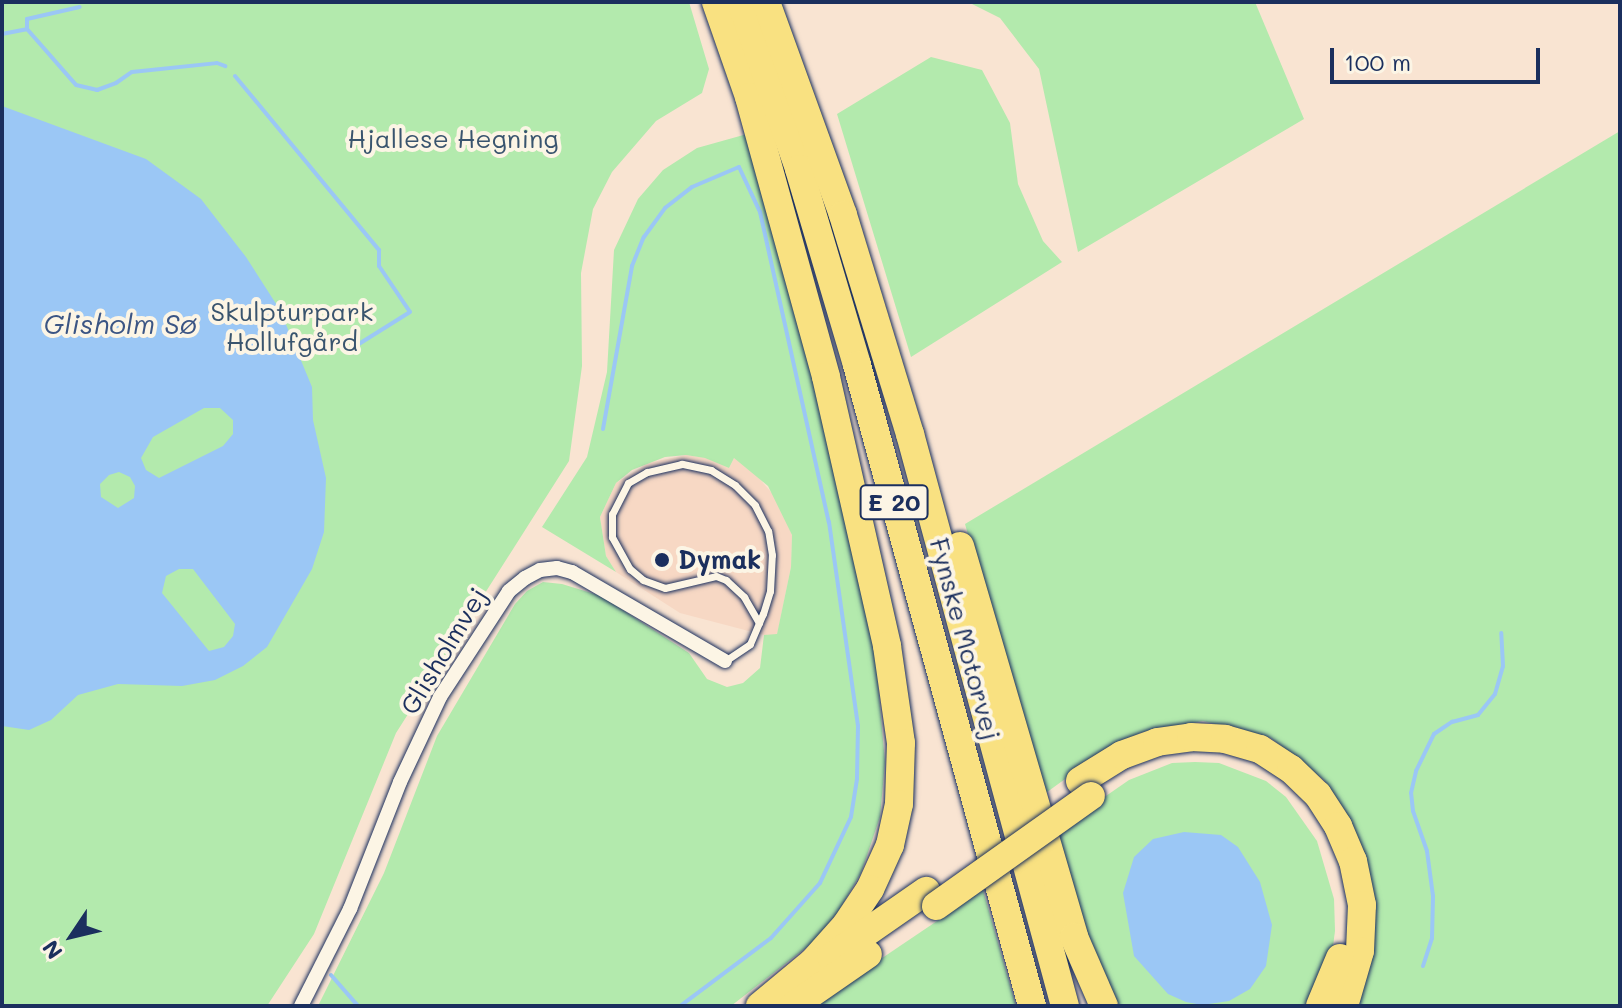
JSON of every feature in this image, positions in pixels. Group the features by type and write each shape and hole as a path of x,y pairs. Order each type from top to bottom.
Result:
{"highway":[{"path":"716,2 749,97 826,377 887,646 901,743 899,804 890,845 870,889 846,925 813,962 760,1006"},
{"name":"Fynske Motorvej","path":"741,2 799,169 857,365 1032,1006"},
{"name":"Fynske Motorvej","path":"766,2 843,215 910,434 1065,1006"},
{"path":"843,215 905,358 1074,937 1088,977 1104,1006"},
{"path":"793,1006 931,899 1086,789 1122,755 1157,742 1191,737 1225,739 1260,749 1291,769 1318,795 1338,826 1353,861 1362,905 1360,951 1344,1006"},
{"path":"1086,789 1163,758 1191,755 1223,757 1254,765 1299,799 1322,833 1337,870 1345,912 1342,953 1320,1006"},
{"path":"760,1006 931,899"}],"street":[{"name":"Glisholmvej","path":"301,1006 350,909 400,782 440,697 509,591 540,570 557,568 572,572 725,661"}],"lane":[{"path":"725,661 750,644 759,623 770,591 772,555 768,531 755,505 735,485 711,470 682,464 647,472 628,483 612,514 612,537 630,569 643,580 665,588 716,576 726,580 744,597 759,623"}],"shaded area":[{"path":"686,455 706,458 729,468 734,458 751,469 778,500 792,535 791,567 777,635 764,635 680,613 616,572 606,556 600,517 616,483 648,463"}],"green space":[{"name":"Skulpturpark Hollufgård","path":"2,2 689,2 709,69 702,93 656,121 612,172 593,209 581,273 582,366 569,461 396,733 314,934 267,1006 2,1006"},
{"path":"968,2 1255,2 1304,119 1078,252 1039,69 1000,18"},
{"path":"931,57 982,70 1010,123 1018,184 1043,241 1062,262 911,357 837,114"},
{"path":"1620,131 1620,1006 1357,1006 1346,812 1324,780 1271,738 1203,721 1140,733 1101,753 1043,795 965,524"},
{"path":"747,134 806,345 875,651 885,762 880,817 861,873 838,912 812,943 731,1006 318,1006 384,873 437,736 515,604 527,591 543,582 562,584 601,596 689,653 707,679 727,687 743,683 760,668 764,635 777,634 791,567 792,535 768,486 734,458 729,468 705,458 686,455 665,457 632,470 616,483 600,517 606,556 616,572 542,527 587,457 607,372 614,250 638,199 663,170 697,148"},
{"path":"1172,763 1219,763 1266,781 1286,797 1317,841 1334,899 1335,931 1331,961 1312,1006 1114,1006 1100,984 1054,832 1129,780"},
{"path":"983,890 1016,1006 811,1006"}],"water":[{"name":"Glisholm Sø","path":"2,106 146,159 201,199 246,257 280,310 312,387 313,420 326,478 324,532 312,569 267,647 243,666 215,680 182,686 118,684 78,695 51,720 29,730 2,726","holes":["204,408 220,408 233,420 233,434 223,446 159,478 146,470 141,458 153,437","119,472 130,477 135,486 134,498 118,508 101,497 100,484 109,475","179,569 193,569 235,624 233,636 224,647 209,651 162,593 166,576"]},
{"path":"1184,832 1221,835 1238,847 1260,882 1272,925 1266,966 1250,989 1229,1001 1202,1005 1168,994 1134,956 1123,893 1134,857 1153,839"}],"waterway":[{"path":"2,34 27,29 27,19 80,7"},
{"path":"27,29 76,85 97,90 116,83 132,72 217,63 225,66"},
{"path":"235,76 379,250 379,266 410,312 354,347"},
{"path":"603,429 632,266 644,237 665,208 692,187 739,167 760,212 829,522 858,726 857,779 851,817 820,883 771,938 680,1006"},
{"path":"1423,966 1432,938 1433,896 1427,851 1413,811 1411,793 1416,771 1434,734 1452,722 1478,715 1495,694 1503,666 1501,633"},
{"path":"331,975 358,1006"}],"place":[{"name":"Dymak","path":"662,560"}],"park label":[{"name":"Hjallese Hegning","path":"453,139"}]}
